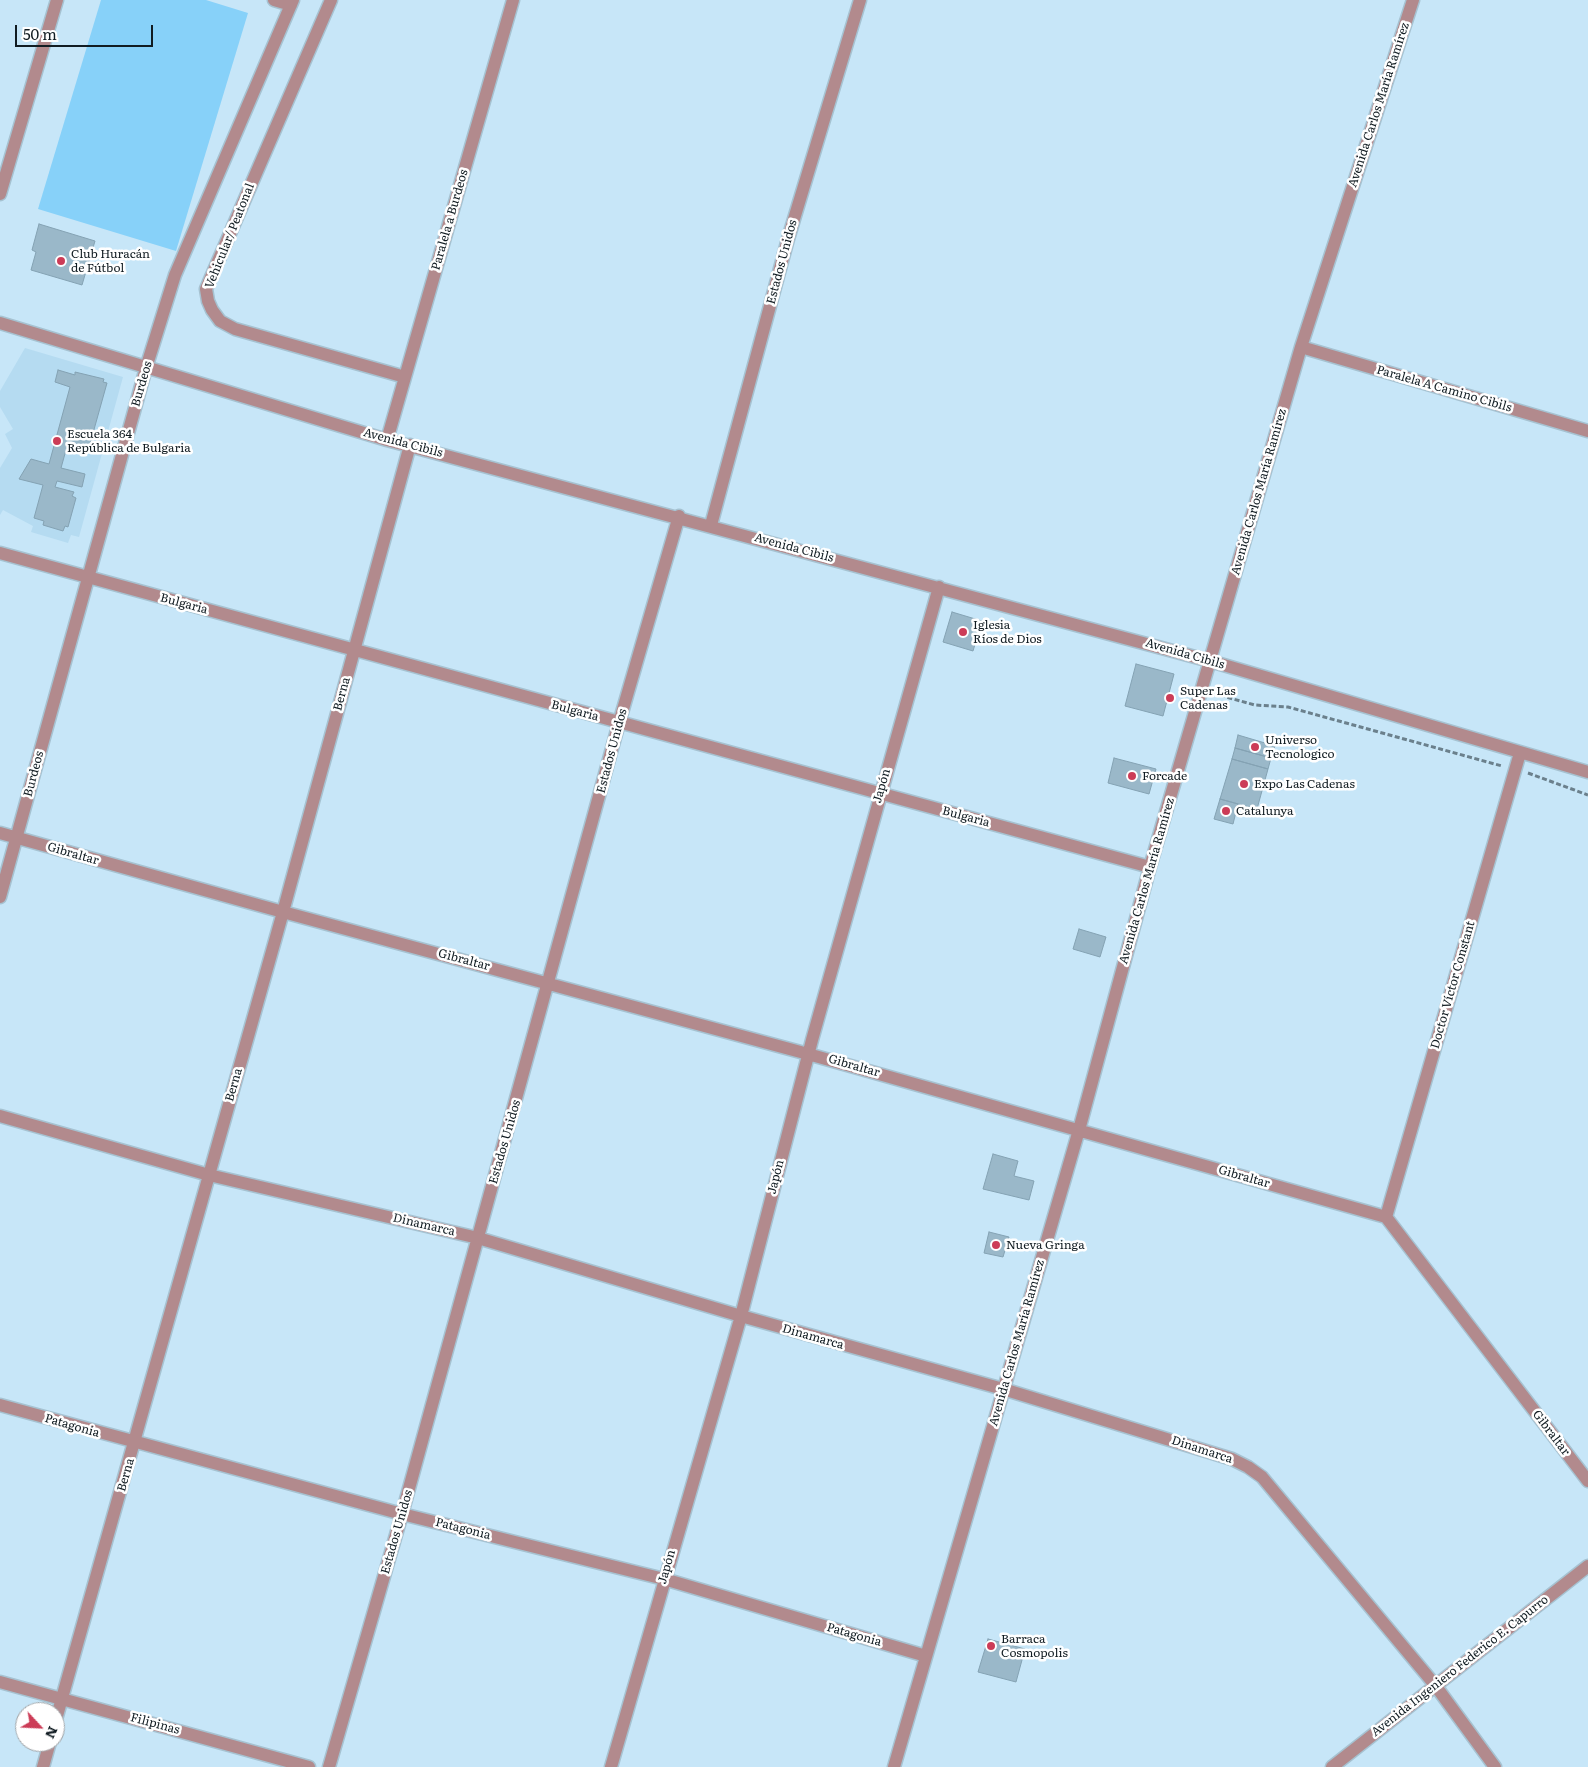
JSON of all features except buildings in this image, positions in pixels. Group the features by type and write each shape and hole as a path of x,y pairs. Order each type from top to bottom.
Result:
{"street":[{"path":"0,194 57,0"},
{"path":"274,0 292,2"},
{"name":"Vehicular/ Peatonal","path":"332,0 206,289 208,301 220,321 235,329 405,377"},
{"name":"Paralela a Burdeos","path":"387,440 512,0"},
{"name":"Estados Unidos","path":"711,525 788,239 860,0"},
{"name":"Avenida Carlos María Ramírez","path":"894,1767 1079,1130 1150,867 1301,347 1413,0"},
{"name":"Burdeos","path":"0,897 146,368 175,275 292,2"},
{"name":"Avenida Cibils","path":"0,323 387,440 679,516 1210,661 1588,772"},
{"name":"Paralela A Camino Cibils","path":"1301,347 1588,430"},
{"name":"Berna","path":"61,1702 283,912 410,446"},
{"name":"Estados Unidos","path":"329,1767 402,1514 619,723 679,516"},
{"name":"Bulgaria","path":"0,553 1150,867"},
{"name":"Japón","path":"611,1767 740,1316 808,1054 880,793 940,587"},
{"name":"Doctor Víctor Constant","path":"1386,1217 1520,753"},
{"name":"Gibraltar","path":"0,833 283,912 549,982 1386,1217 1588,1481"},
{"name":"Dinamarca","path":"0,1116 209,1175 478,1238 740,1316 1003,1390 1232,1459 1262,1477 1435,1685 1494,1767"},
{"name":"Patagonia","path":"0,1406 402,1514 664,1579 926,1656"},
{"name":"Avenida Ingeniero Federico E. Capurro","path":"1332,1767 1588,1566"},
{"name":"Filipinas","path":"0,1682 309,1767"},
{"path":"43,1767 47,1752"}],"path":[{"path":"1204,682 1226,697 1254,705 1288,707 1515,770 1588,795"}],"shaded area":[{"path":"101,0 206,0 248,13 176,251 38,209"},
{"name":"Escuela 364 República de Bulgaria","path":"25,348 123,377 79,537 71,535 68,543 31,532 33,526 3,510 0,515 0,468 12,448 5,434 13,429 0,407 0,391"}],"place":[{"name":"Club Huracán de Fútbol","path":"61,261"},
{"name":"Escuela 364 República de Bulgaria","path":"57,441"},
{"name":"Iglesia Ríos de Dios","path":"963,632"},
{"name":"Super Las Cadenas","path":"1170,698"},
{"name":"Universo Tecnologico","path":"1255,747"},
{"name":"Forcade","path":"1132,776"},
{"name":"Expo Las Cadenas","path":"1244,784"},
{"name":"Catalunya","path":"1226,811"},
{"name":"Nueva Gringa","path":"996,1245"},
{"name":"Barraca Cosmopolis","path":"991,1646"}]}
